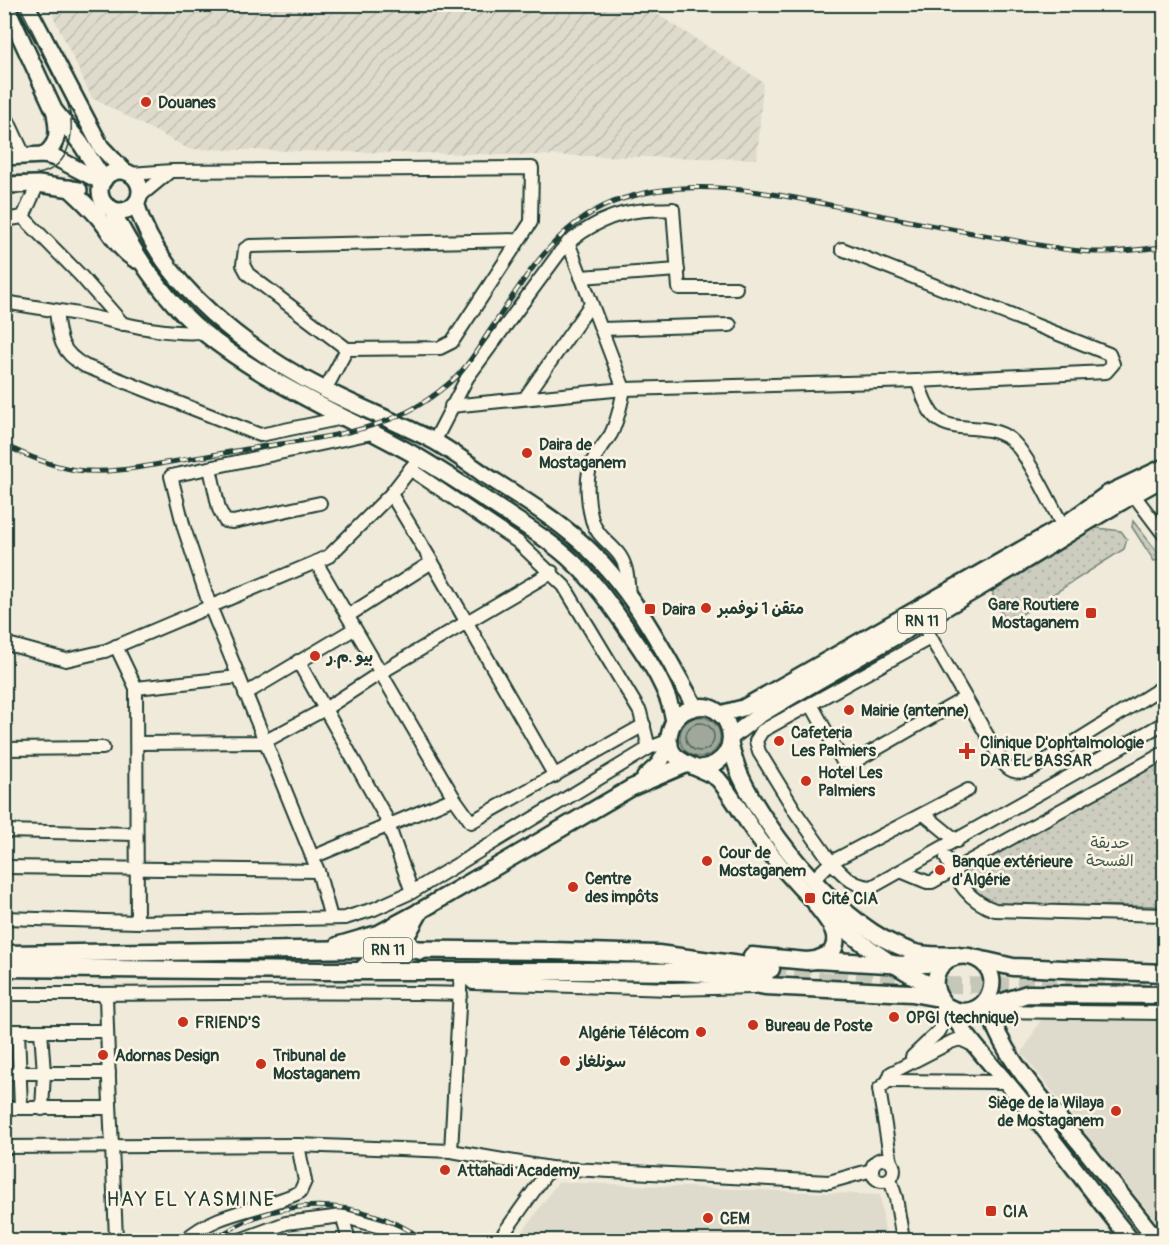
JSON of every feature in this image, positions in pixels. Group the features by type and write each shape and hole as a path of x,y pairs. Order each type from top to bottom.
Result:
{"highway":[{"path":"816,960 830,954 835,942 833,928 817,906"},
{"path":"420,911 406,936 413,949 425,951"},
{"name":"RN 11","path":"4,954 316,950 658,954 769,976"},
{"path":"658,954 722,954 918,965 944,963"},
{"path":"978,959 1013,967 1164,973"},
{"name":"RN 11","path":"4,968 684,972 769,976"},
{"path":"769,976 940,998"},
{"path":"1164,981 1146,984 1164,987"},
{"path":"984,1007 1027,994 1164,995"}],"main road":[{"path":"5,4 54,110 81,144 103,181"},
{"path":"26,4 101,147 139,184 137,200 145,230 185,286 254,347 326,390 391,419 434,442 506,488 582,543 629,597 662,647 695,707"},
{"path":"44,155 52,148 57,138 54,110"},
{"path":"4,157 44,155 56,158 103,181"},
{"path":"127,172 113,172 103,181 101,194 142,263 170,299 203,332 251,368 372,434 415,463 550,543 585,574 615,611 666,692 672,706 674,721"},
{"path":"4,185 38,184 69,188 125,210 137,200"},
{"path":"69,188 103,223 128,255 142,263"},
{"path":"103,223 107,204"},
{"name":"RN 11","path":"720,714 743,708 1063,526 1107,494 1164,466"},
{"name":"RN 11","path":"731,741 759,716 1057,542 1133,494 1164,478"},
{"path":"731,741 723,759 709,767 701,768 686,765 678,759 670,742 670,733 674,721 680,714 695,707 708,708 720,714 730,729 739,772 766,819 813,880 851,914 888,941 920,953 978,959 985,965 992,982 984,1007 999,1038 1021,1071 1157,1240"},
{"path":"631,788 659,764 670,742"},
{"path":"316,950 353,942 379,933 631,788 686,765"},
{"path":"701,768 718,779 761,842 817,906 860,942 940,998 953,1010 962,1012 984,1007"},
{"path":"360,971 420,911"},
{"path":"960,956 944,963 935,979 940,998 973,1045 1006,1082 1131,1240"}],"street":[{"path":"4,112 24,155"},
{"path":"127,172 532,168 531,222 452,342 440,348 347,349 248,274 243,264 245,249 250,246 519,240"},
{"path":"137,200 172,171"},
{"path":"22,217 38,184"},
{"path":"434,442 467,378 568,242 611,218 631,212 674,209 679,288 736,288"},
{"path":"4,220 22,217"},
{"path":"22,217 81,276 123,324"},
{"path":"568,242 624,389 611,433 591,464 588,489 592,519 596,530 624,562 629,597"},
{"path":"451,406 624,389 917,381 1106,372 1113,364 1109,354 842,249"},
{"path":"580,277 678,270"},
{"path":"4,302 173,332 203,332"},
{"path":"525,398 591,304"},
{"path":"56,311 63,347 72,358 85,366 260,435 343,418"},
{"path":"601,329 730,325"},
{"path":"326,390 347,349"},
{"path":"917,381 931,412 937,419 950,425 1002,433 1012,440 1022,453 1063,526"},
{"path":"331,918 313,857 210,606 183,528 171,476 372,434"},
{"path":"4,643 66,660 105,651 316,562 329,556 391,494 415,463 518,543 552,572 573,597 640,712 649,748"},
{"path":"210,468 219,509 225,521 232,522 320,503"},
{"path":"391,494 555,776"},
{"path":"1133,494 1164,535"},
{"path":"316,562 468,820 475,822 644,725"},
{"path":"349,615 432,562"},
{"path":"137,743 264,742 325,709 380,673 552,572"},
{"path":"921,621 1006,767 1014,772 1024,772 1164,686"},
{"path":"245,694 354,629"},
{"path":"930,638 762,731 756,741 759,752 797,814 831,862 850,882 861,886 872,887 903,872 1164,723"},
{"path":"116,646 136,688 137,922"},
{"path":"298,661 385,816 412,892"},
{"path":"136,688 238,677"},
{"path":"811,704 843,762 852,764 965,698"},
{"path":"4,918 137,922 345,918 374,909 412,892 649,748 670,742"},
{"path":"4,749 104,747"},
{"path":"903,872 932,882 1164,753"},
{"path":"813,880 831,862 968,790"},
{"path":"313,857 453,798"},
{"path":"924,814 957,841"},
{"path":"4,831 135,834"},
{"path":"946,858 952,871 972,899 994,910 1164,915"},
{"path":"4,867 318,871"},
{"path":"461,971 473,983 671,989 769,976"},
{"path":"451,1151 461,971"},
{"path":"4,994 377,992 461,994"},
{"path":"106,994 116,1240"},
{"path":"909,1063 940,1030 942,1024 940,998"},
{"path":"984,1007 1164,1013"},
{"path":"4,1031 107,1031"},
{"path":"18,1031 21,1107"},
{"path":"41,1031 44,1073 42,1109"},
{"path":"903,1240 896,1198 890,1179 894,1171 879,1089 888,1081 891,1073 960,1039 973,1045"},
{"path":"4,1073 110,1073"},
{"path":"888,1081 1006,1082"},
{"path":"4,1108 109,1108"},
{"path":"185,1240 194,1232 222,1217 283,1201 300,1192 305,1181 298,1145"},
{"path":"4,1147 298,1145 451,1151 550,1168 829,1182 872,1170"},
{"path":"890,1179 880,1181 876,1179 872,1170 874,1164 879,1160 885,1159 891,1162"},
{"path":"499,1240 550,1168"},
{"path":"240,1240 286,1223 342,1216 401,1233 410,1240"},
{"path":"342,1216 349,1240"}],"shaded area":[{"path":"48,5 643,5 763,82 757,159 189,149 92,98"},
{"name":"Siège de la Wilaya de Mostaganem","path":"1043,1016 1164,1019 1164,1232 1022,1053"},
{"name":"CEM","path":"558,1182 880,1195 886,1240 517,1240"}],"green space":[{"path":"1133,521 1160,555 1160,560 1154,561 1132,527"},
{"path":"1089,529 1121,531 1127,539 1124,549 1008,623 993,600 993,591 998,584"},
{"name":"حديقة الفسحة","path":"1164,755 1164,906 997,905 975,894 961,874"}],"water":[{"path":"922,5 1054,5 1024,12"},
{"path":"700,717 714,723 720,737 714,751 700,757 686,751 680,737 686,723"}],"tunnel":[{"path":"770,974 844,982"},
{"path":"832,975 926,981"},
{"path":"921,985 1145,986"}],"tram line":[{"path":"4,175 30,175 49,170 58,164 64,155 71,135 67,101 19,4"}],"railway":[{"path":"4,445 67,468 110,471 320,438 391,419 425,401 460,373 530,272 561,236 579,221 599,209 622,199 651,192 680,188 709,188 768,193 1074,250 1112,252 1164,247"},
{"path":"215,1240 239,1225 264,1214 291,1208 319,1206 374,1215 424,1240"}],"place":[{"name":"Douanes","path":"146,102"},
{"name":"Daira de Mostaganem","path":"527,453"},
{"name":"متقن 1 نوفمبر","path":"706,608"},
{"name":"Daira","path":"650,609"},
{"name":"Gare Routiere Mostaganem","path":"1091,613"},
{"name":"بيو .م.ر","path":"315,656"},
{"name":"Mairie (antenne)","path":"849,710"},
{"name":"Cafeteria Les Palmiers","path":"779,741"},
{"name":"Clinique D'ophtalmologie DAR EL BASSAR","path":"967,751"},
{"name":"Hotel Les Palmiers","path":"806,781"},
{"name":"Cour de Mostaganem","path":"707,861"},
{"name":"Banque extérieure d'Algérie","path":"940,870"},
{"name":"Centre des impôts","path":"573,887"},
{"name":"Cité CIA","path":"810,898"},
{"name":"OPGI (technique)","path":"894,1017"},
{"name":"FRIEND'S","path":"183,1022"},
{"name":"Bureau de Poste","path":"753,1025"},
{"name":"Algérie Télécom","path":"701,1032"},
{"name":"Adornas Design","path":"103,1055"},
{"name":"سونلغاز","path":"565,1061"},
{"name":"Tribunal de Mostaganem","path":"261,1064"},
{"name":"Siège de la Wilaya de Mostaganem","path":"1116,1111"},
{"name":"Attahadi Academy","path":"445,1170"},
{"name":"CIA","path":"991,1211"},
{"name":"CEM","path":"708,1218"}],"district":[{"name":"HAY EL YASMINE","path":"191,1199"}]}
